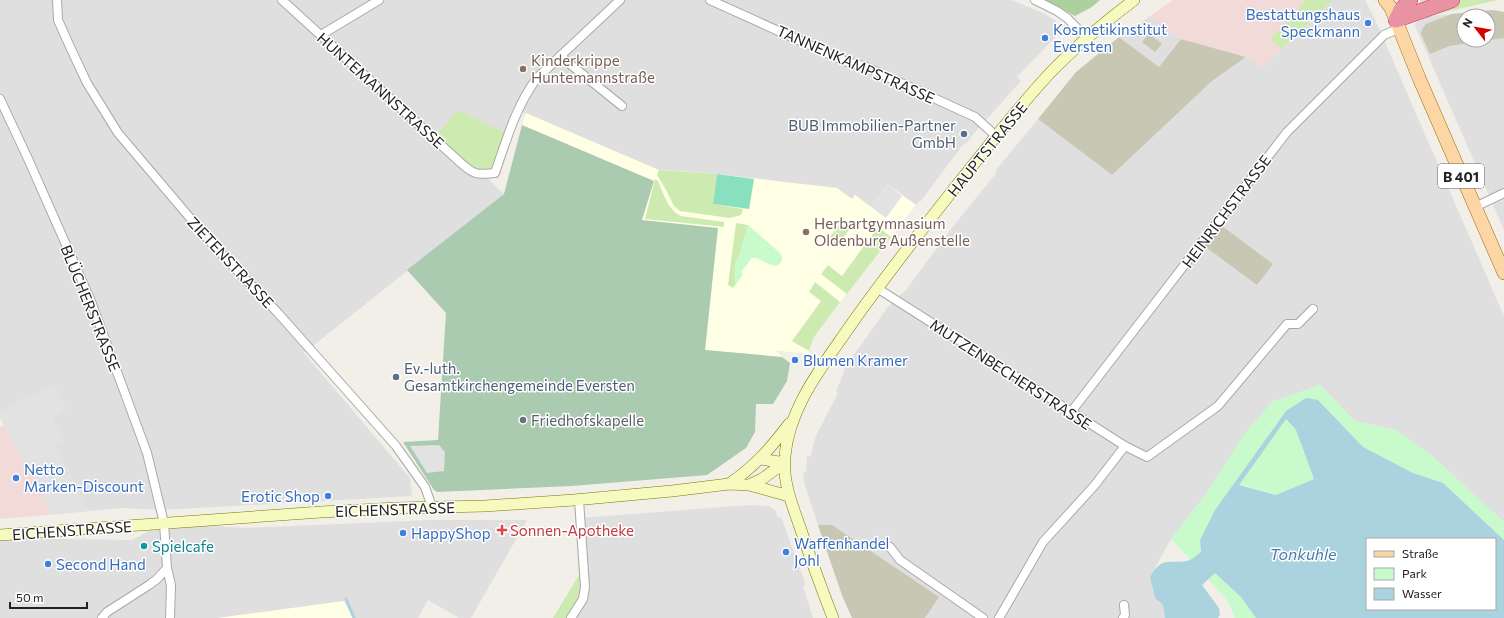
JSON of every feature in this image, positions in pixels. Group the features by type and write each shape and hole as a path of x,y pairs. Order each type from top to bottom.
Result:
{"highway":[{"path":"1392,11 1401,10 1410,0"},
{"path":"1392,11 1452,0"}],"main road":[{"name":"HAUPTSTRASSE","path":"833,618 817,577 790,496 784,463 787,440 794,419 812,383 877,288 1030,94 1086,38 1134,0"},
{"name":"B 401","path":"1392,11 1419,78 1504,273"},
{"path":"729,484 749,470 760,459 794,419"},
{"path":"760,459 784,463"},
{"name":"EICHENSTRASSE","path":"0,535 321,512 484,506 579,500 729,484 749,485 762,480 784,463"},
{"path":"749,485 790,496"}],"street":[{"name":"ZIETENSTRASSE","path":"57,0 58,20 87,83 118,133 213,245 278,313 396,446 425,486 432,507"},
{"name":"HUNTEMANNSTRASSE","path":"282,0 473,173 495,173 508,134 529,89 537,78 560,56"},
{"path":"321,35 379,0"},
{"path":"620,0 560,56 622,106"},
{"name":"TANNENKAMPSTRASSE","path":"710,0 847,62 864,66 976,117 996,136"},
{"path":"1035,0 1067,18 1086,38"},
{"name":"HEINRICHSTRASSE","path":"1071,412 1285,134 1384,36 1392,11"},
{"name":"BLÜCHERSTRASSE","path":"0,99 91,301 147,453 164,523 167,568 171,585 170,618"},
{"path":"1475,207 1504,193"},
{"name":"MUTZENBECHERSTRASSE","path":"877,288 1125,446 1147,456 1218,406 1288,324 1298,324 1313,309"},
{"path":"999,618 1044,542 1094,486 1125,446"},
{"path":"571,618 583,599 585,587 579,500"},
{"path":"890,547 900,560 983,618"},
{"path":"102,618 107,612 157,579 167,568"},
{"path":"1124,605 1124,616"}],"shaded area":[{"path":"0,0 1012,0 1043,13 1055,20 1061,31 1017,77 1021,81 966,144 964,143 921,201 919,201 916,205 888,185 871,207 855,195 852,199 754,179 717,174 659,170 519,111 483,174 504,194 304,353 410,478 412,496 163,510 121,508 89,511 55,446 64,441 52,419 26,398 0,413"},
{"path":"1173,0 1333,0 1261,68 1250,58 1181,39 1150,16"},
{"path":"1333,0 1365,0 1374,17 1504,316 1504,522 1432,456 1396,430 1355,421 1320,385 1272,402 1206,494 1171,539 1150,577 1155,598 1163,605 1165,618 852,618 842,595 820,531 805,486 803,473 806,472 807,456 810,457 816,436 838,393 836,392 846,366 887,308 906,290 951,229 997,172 996,170 1038,119 1112,175 1212,81 1246,57 1250,58 1261,68"},
{"path":"1496,11 1504,12 1504,230 1415,26 1416,22 1428,16 1456,13 1456,48 1496,48"},
{"path":"1496,11 1504,12 1504,38 1496,39"},
{"path":"1456,14 1456,45 1449,46 1430,54 1421,34 1422,29 1426,24"},
{"path":"1150,16 1181,39 1159,67 1119,37"},
{"path":"1149,34 1162,44 1155,52 1142,42"},
{"path":"1119,37 1159,67 1181,39 1246,57 1212,81 1112,175 1038,119 1076,72"},
{"name":"Herbartgymnasium Oldenburg Außenstelle","path":"526,113 659,170 717,174 837,188 852,199 855,195 871,207 888,185 916,205 821,326 814,337 807,356 800,351 798,353 775,350 782,357 705,350 718,228 642,220 653,181 522,125"},
{"path":"522,125 654,181 642,220 718,228 705,350 782,357 790,363 787,381 773,404 756,404 755,432 746,448 707,475 572,486 437,492 434,490 403,442 438,440 446,313 407,270 504,194"},
{"path":"888,185 902,196 886,218 871,207"},
{"path":"1218,223 1273,264 1257,285 1203,245"},
{"path":"54,386 67,408 52,419 65,441 55,446 89,511 0,519 0,427 4,425 0,417 0,413 26,398"},
{"path":"54,386 67,408 52,419 65,441 55,446 89,511 53,515 0,417 0,413 26,398"},
{"path":"439,445 445,452 444,471 427,473 410,446"},
{"path":"749,505 769,506 775,510 778,518 781,517 806,585 803,586 813,618 571,618 583,599 581,518"},
{"path":"432,520 527,520 471,618 459,618 428,600 418,618 353,618 344,601 218,618 0,618 0,538 132,540 164,523 244,528"},
{"path":"818,525 832,525 939,597 925,618 852,618 842,595"},
{"path":"344,601 353,618 218,618"}],"green space":[{"path":"1045,0 1100,0 1092,7 1075,16"},
{"path":"1305,0 1333,0 1281,49 1270,39 1293,16"},
{"path":"1420,0 1498,0 1463,8 1456,8 1456,10 1428,16 1427,18"},
{"path":"458,110 508,134 495,173 473,173 434,138"},
{"path":"659,170 717,174 713,204 743,209 741,215 730,218 680,211 674,206 657,175"},
{"path":"717,174 754,179 749,209 713,204"},
{"path":"655,179 658,181 670,206 681,216 724,222 724,227 645,219"},
{"path":"736,223 748,225 739,257 735,264 736,281 733,288 728,285"},
{"path":"748,225 780,253 782,260 775,266 759,259 752,258 741,272 743,274 735,286 735,263 739,257"},
{"path":"839,225 849,230 836,248 827,241"},
{"path":"878,227 891,237 847,294 821,274 828,265 842,276"},
{"path":"815,282 840,302 814,337 809,351 792,341 821,301 809,292"},
{"path":"1320,385 1355,421 1396,430 1432,456 1504,522 1504,540 1443,483 1413,473 1363,447 1318,400 1286,411 1215,510 1200,540 1201,552 1191,560 1171,539 1206,494 1245,433 1272,402"},
{"path":"1285,419 1296,430 1314,479 1276,495 1239,484"},
{"path":"574,500 579,500 585,587 571,618 553,618 579,575"},
{"path":"1215,573 1241,597 1256,618 1235,618 1228,601 1208,579"}],"water":[{"name":"Tonkuhle","path":"1306,398 1318,400 1363,447 1413,473 1443,483 1504,540 1504,618 1256,618 1241,597 1215,573 1202,585 1219,608 1220,615 1218,618 1165,618 1163,605 1155,598 1150,577 1158,566 1166,562 1180,562 1189,560 1201,552 1200,540 1215,510 1286,411","holes":["1286,419 1296,430 1314,479 1276,495 1239,485"]}],"waterway":[{"path":"346,599 354,618"}],"place":[{"name":"Bestattungshaus Speckmann","path":"1368,23"},
{"name":"Kosmetikinstitut Eversten","path":"1045,38"},
{"name":"Kinderkrippe Huntemannstraße","path":"523,69"},
{"name":"BUB Immobilien-Partner GmbH","path":"964,134"},
{"name":"Herbartgymnasium Oldenburg Außenstelle","path":"806,232"},
{"name":"Blumen Kramer","path":"795,360"},
{"name":"Ev.-luth. Gesamtkirchengemeinde Eversten","path":"396,377"},
{"name":"Friedhofskapelle","path":"523,420"},
{"name":"Netto Marken-Discount","path":"16,478"},
{"name":"Erotic Shop","path":"328,496"},
{"name":"Sonnen-Apotheke","path":"502,530"},
{"name":"HappyShop","path":"403,533"},
{"name":"Spielcafe","path":"144,546"},
{"name":"Waffenhandel Johl","path":"786,552"},
{"name":"Second Hand","path":"48,564"}]}
